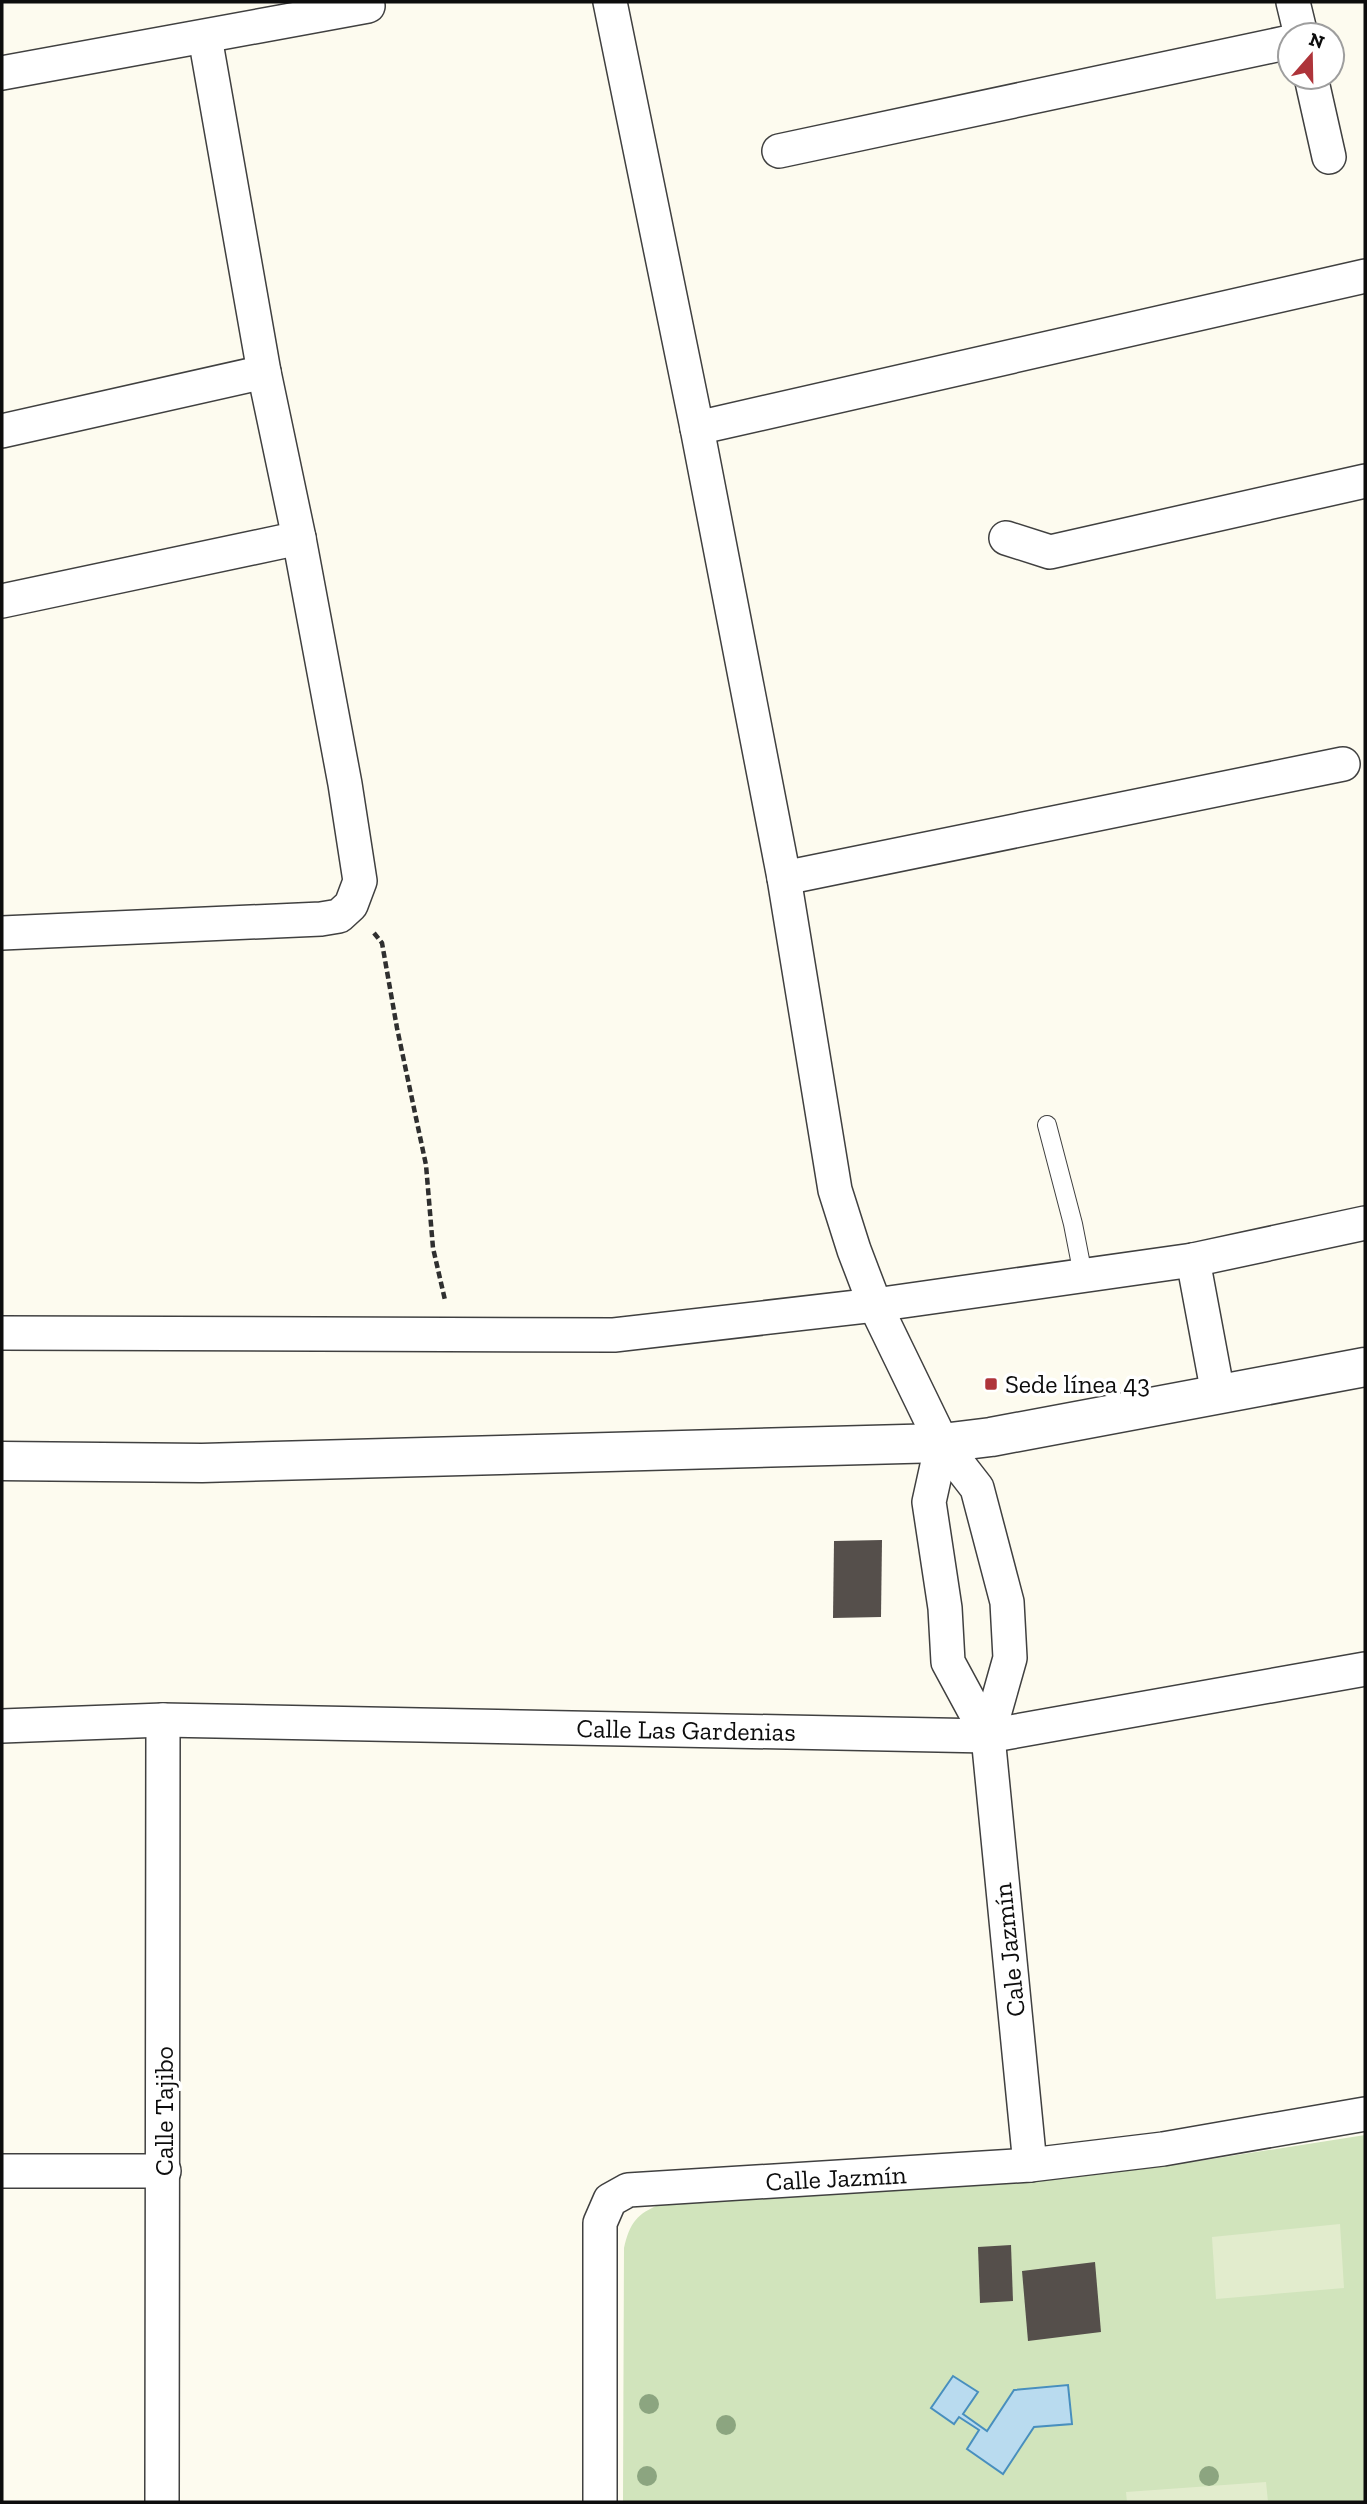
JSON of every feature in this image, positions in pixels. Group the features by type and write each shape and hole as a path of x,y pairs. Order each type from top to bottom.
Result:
{"street":[{"path":"610,2 697,428 784,878 835,1190 853,1250 875,1305 942,1443 977,1488 1007,1602 1010,1658 988,1736"},
{"path":"1293,2 1298,21"},
{"path":"2,73 368,6"},
{"path":"2,933 321,919 339,916 351,905 360,881 345,784 299,538 264,372 205,37"},
{"path":"779,151 1276,45"},
{"path":"1314,91 1329,156"},
{"path":"697,428 1365,276"},
{"path":"2,431 264,372"},
{"path":"1006,538 1050,552 1365,481"},
{"path":"2,601 299,538"},
{"path":"784,878 1343,764"},
{"path":"2,1333 614,1335 875,1305 1193,1260 1365,1223"},
{"path":"1193,1260 1218,1394"},
{"path":"2,1461 202,1463 942,1443 991,1437 1365,1367"},
{"path":"942,1443 929,1502 945,1608 948,1662 988,1736"},
{"name":"Calle Las Gardenias","path":"2,1726 163,1720 988,1736 1365,1669"},
{"name":"Calle Tajibo","path":"162,2502 163,1720"},
{"name":"Cale Jazmín","path":"988,1736 1030,2165"},
{"name":"Calle Jazmín","path":"600,2502 600,2223 610,2200 628,2190 1030,2165 1163,2149 1365,2114"},
{"path":"2,2171 164,2171"}],"lane":[{"path":"1047,1125 1073,1224 1083,1275"}],"path":[{"path":"351,905 382,943 426,1165 433,1248 453,1334"}],"green space":[{"path":"1365,2135 1365,2502 623,2502 624,2248 635,2220 652,2208 661,2204 1004,2184 1199,2161"},
{"path":"1340,2224 1344,2288 1216,2299 1212,2237"},
{"path":"1266,2482 1268,2502 1127,2502 1126,2492"}],"water":[{"path":"953,2376 978,2392 963,2414 987,2431 1014,2390 1068,2385 1072,2424 1034,2427 1003,2474 967,2449 979,2430 959,2417 954,2424 931,2408"}],"building":[{"path":"882,1540 881,1617 833,1618 834,1541"},
{"path":"1011,2245 1013,2301 980,2303 978,2247"},
{"path":"1095,2262 1101,2332 1028,2341 1022,2271"}],"place":[{"name":"Sede línea 43","path":"991,1384"}]}
